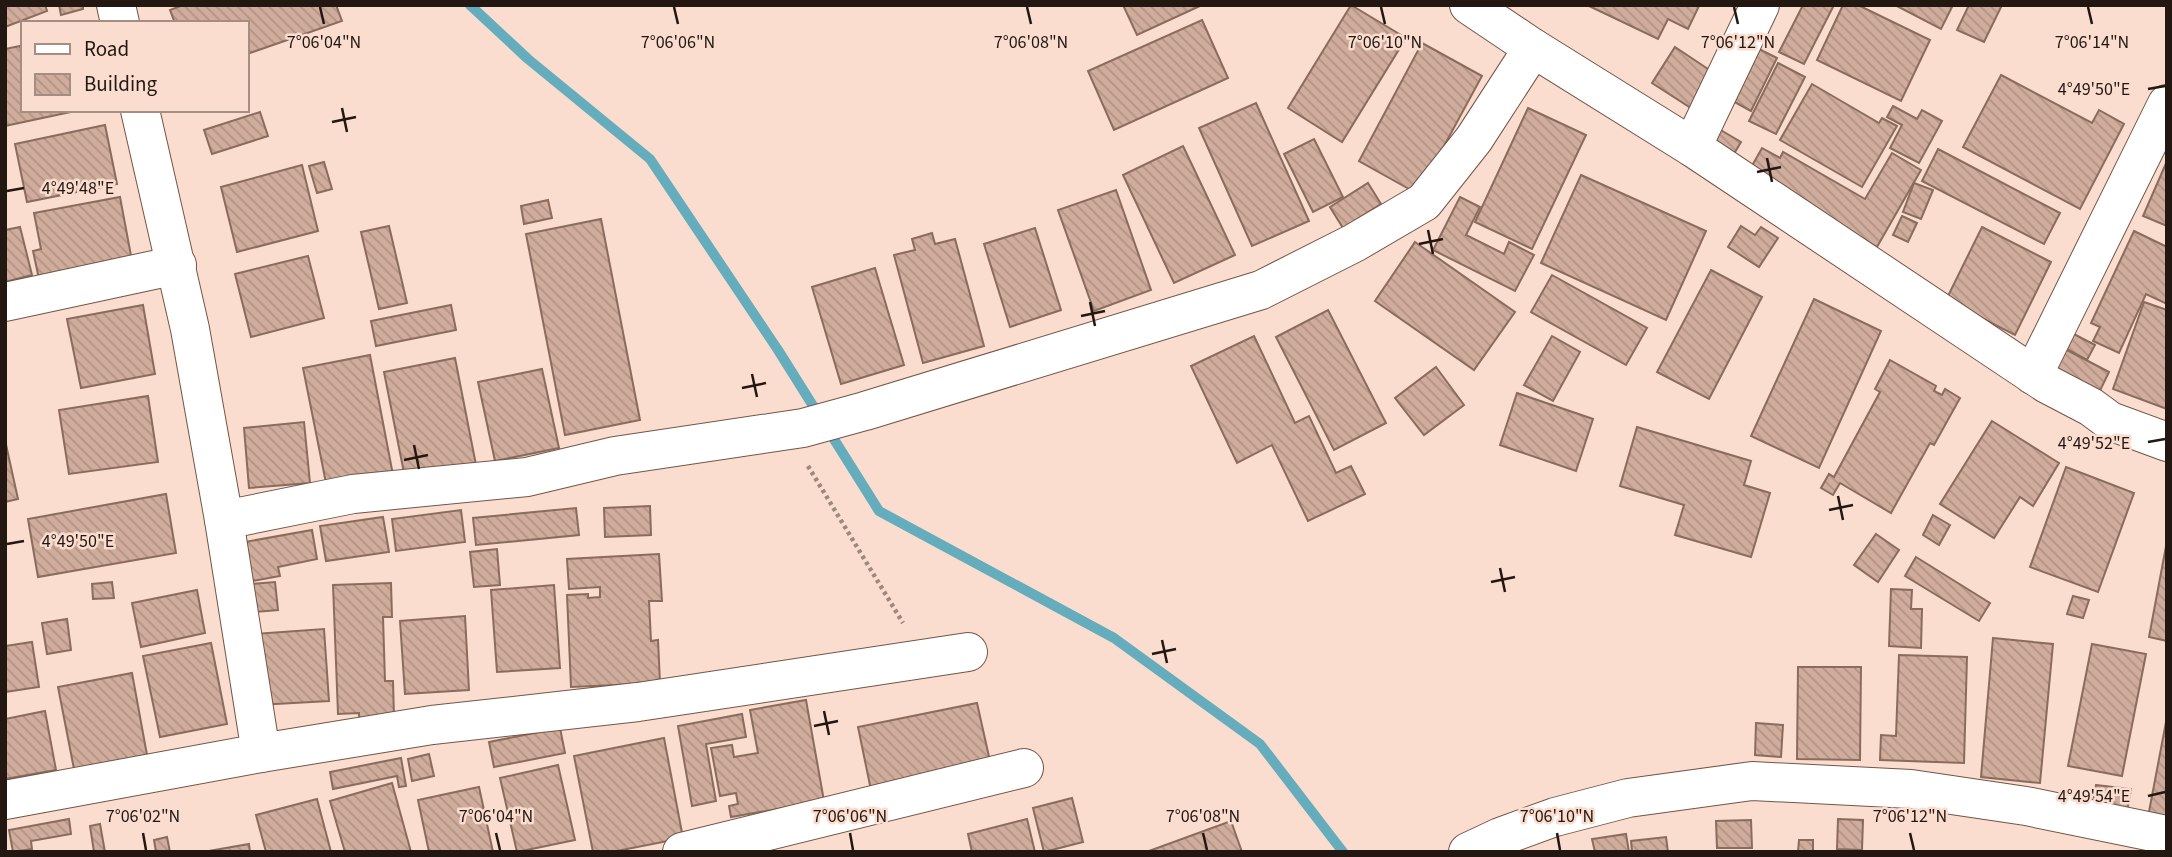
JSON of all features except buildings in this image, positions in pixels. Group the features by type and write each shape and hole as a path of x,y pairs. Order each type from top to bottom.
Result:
{"street":[{"path":"1469,5 1692,147 2047,384 2091,407 2110,421 2167,442"},
{"path":"1692,147 1760,5"},
{"path":"224,520 353,494 527,477 615,456 794,428 865,411 1261,290 1354,243 1424,202 1474,139 1533,48"},
{"path":"2033,375 2167,104"},
{"path":"141,112 177,265 224,520 261,753"},
{"path":"5,302 177,265"},
{"path":"5,800 432,725 638,702 968,652"},
{"path":"682,852 1024,768"},
{"path":"1468,852 1555,817 1628,798 1752,781 1911,789 2026,806 2167,835"}],"path":[{"path":"794,428 923,659"}],"waterway":[{"path":"470,5 528,59 650,159 778,350 879,511 1114,638 1260,744 1343,852"}]}
